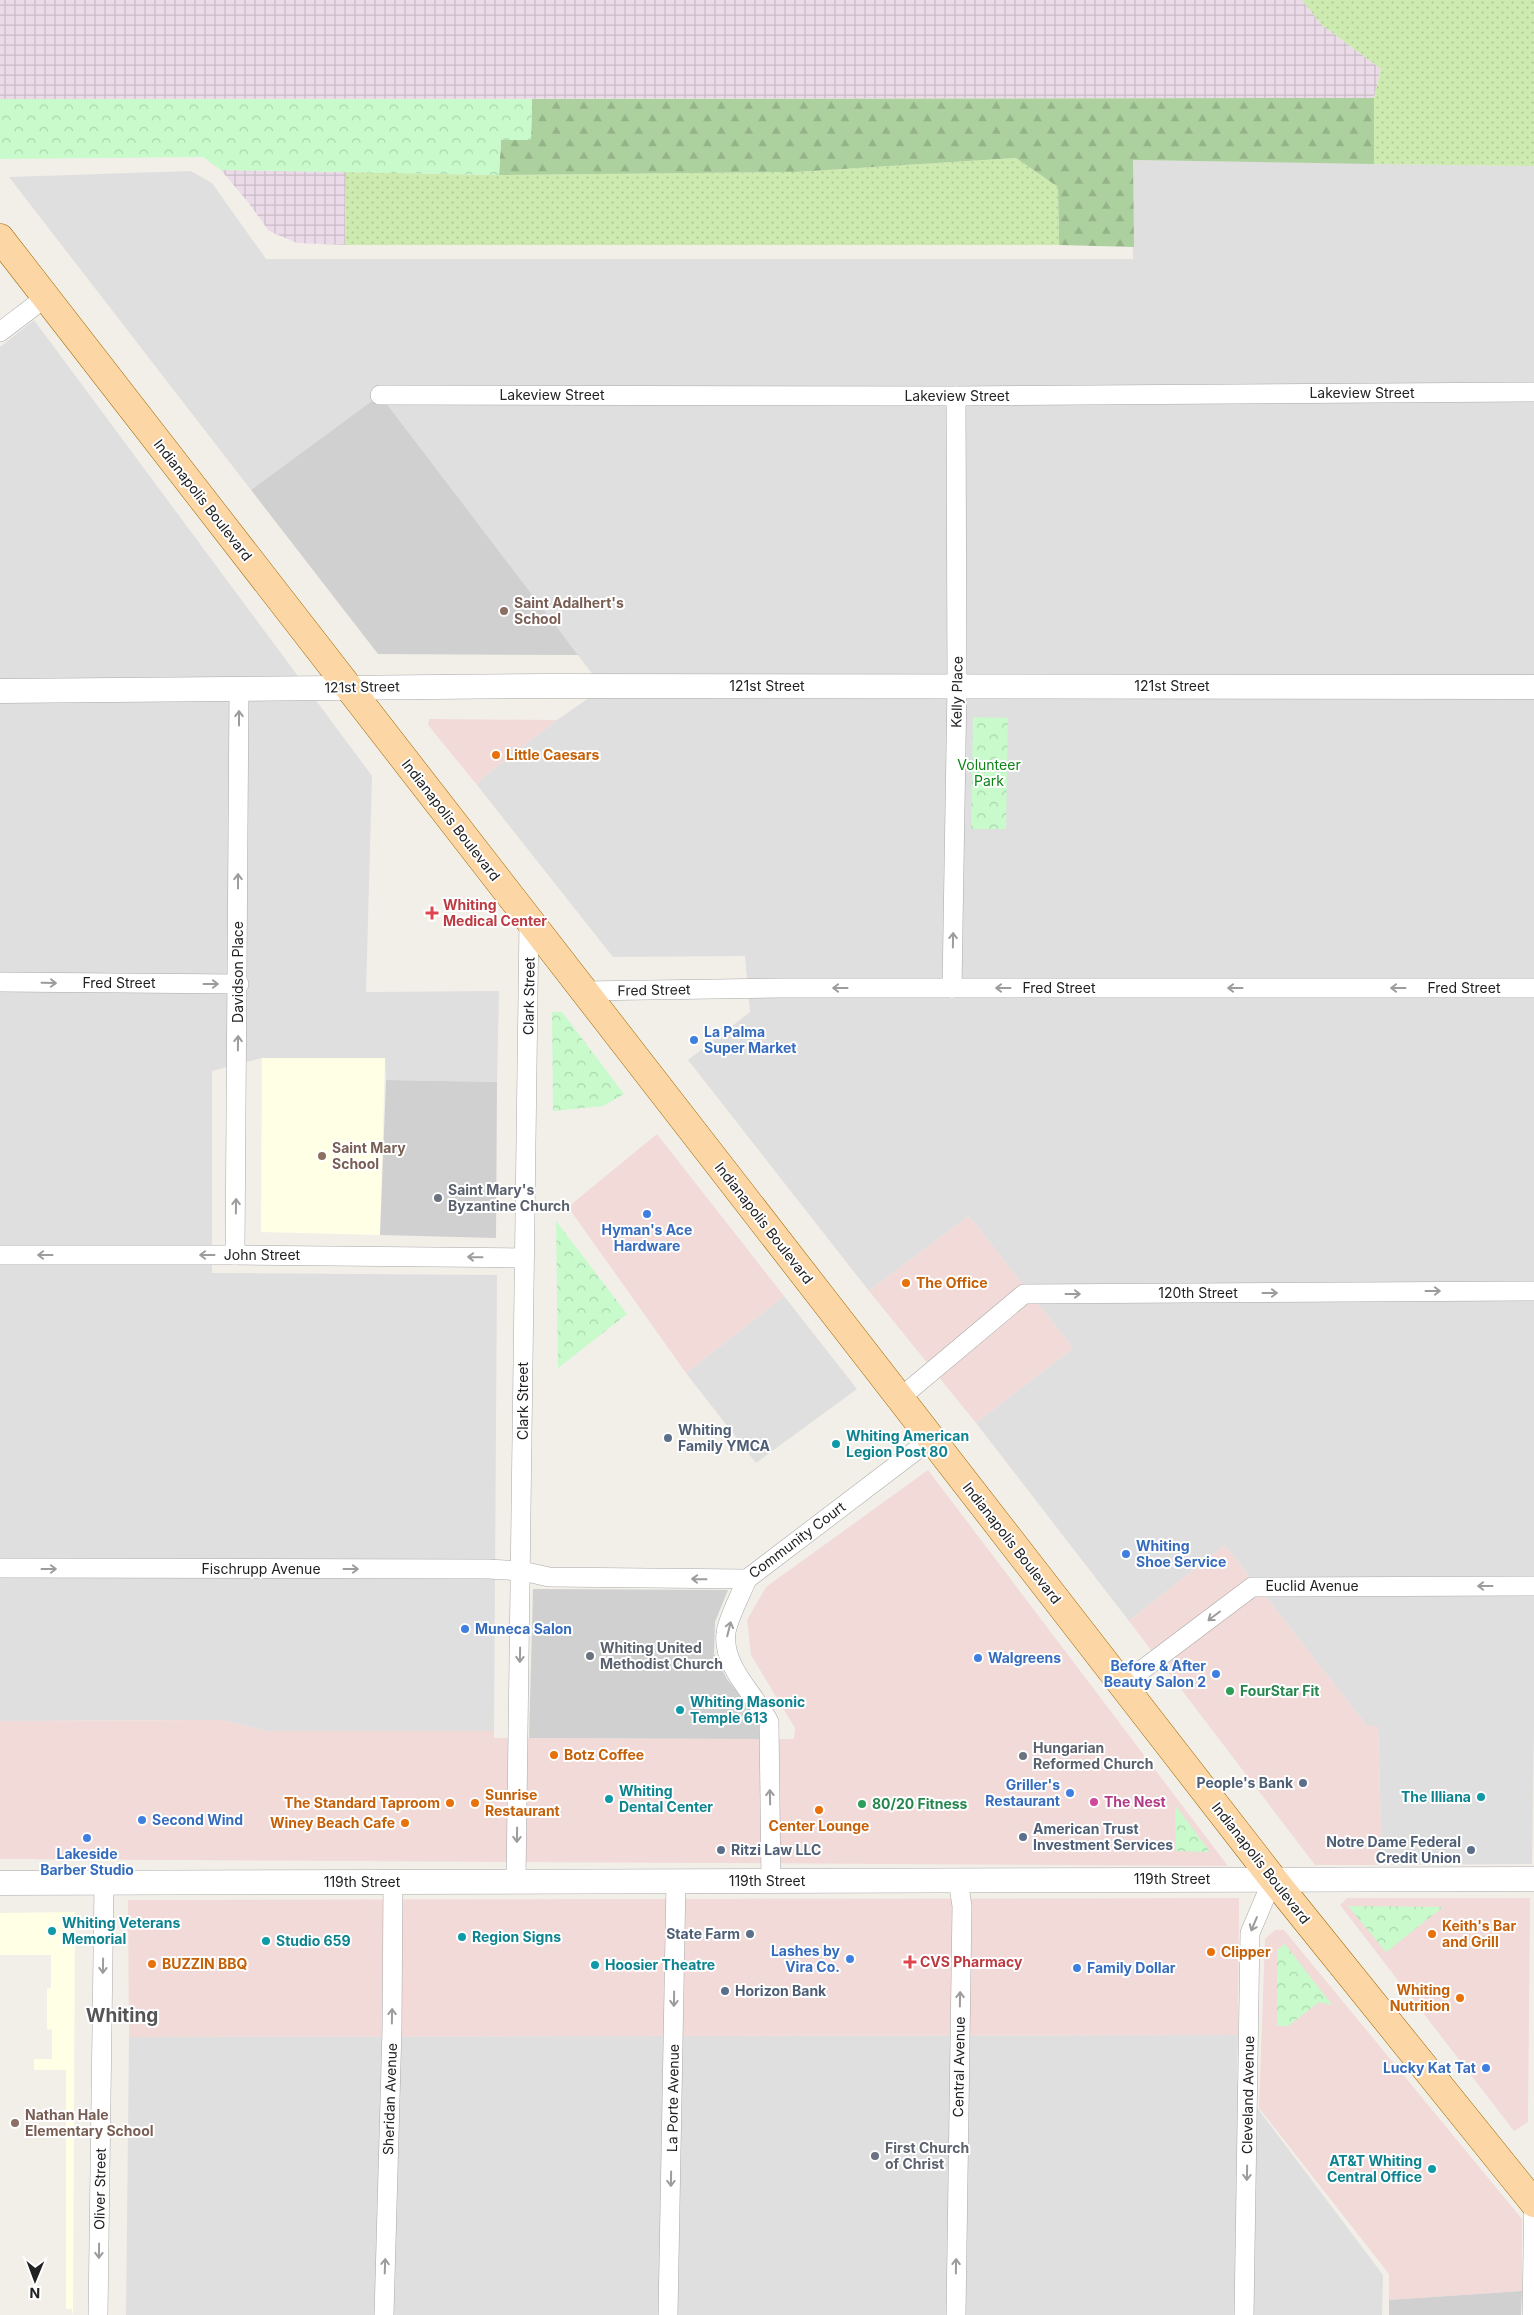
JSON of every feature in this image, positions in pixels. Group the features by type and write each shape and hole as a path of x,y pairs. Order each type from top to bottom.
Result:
{"main road":[{"name":"Indianapolis Boulevard","path":"0,238 1273,1879 1534,2203"}],"street":[{"path":"0,332 46,297"},
{"name":"Lakeview Street","path":"380,395 956,396 1534,392"},
{"name":"Kelly Place","path":"952,988 957,686 956,396"},
{"name":"121st Street","path":"0,691 348,687 1534,687"},
{"name":"Davidson Place","path":"235,1255 239,689"},
{"name":"Clark Street","path":"516,1881 522,1572 524,1258 530,981 529,920"},
{"name":"Fred Street","path":"0,982 238,984"},
{"name":"Fred Street","path":"584,991 952,988 1534,988"},
{"name":"John Street","path":"0,1255 524,1258"},
{"name":"120th Street","path":"900,1398 1024,1294 1534,1291"},
{"name":"Community Court","path":"522,1572 548,1577 747,1579 931,1439"},
{"name":"Fischrupp Avenue","path":"0,1568 488,1569 522,1572"},
{"path":"747,1579 726,1633 730,1659 740,1680 762,1708 769,1722 771,1881"},
{"name":"Euclid Avenue","path":"1122,1685 1252,1586 1534,1586"},
{"name":"Cleveland Avenue","path":"1244,2315 1250,1933 1273,1879"},
{"name":"119th Street","path":"0,1883 1534,1879"},
{"name":"Central Avenue","path":"956,2315 962,1906 958,1880"},
{"name":"La Porte Avenue","path":"668,2315 676,1881"},
{"name":"Sheridan Avenue","path":"384,2315 392,2028 393,1882"},
{"name":"Oliver Street","path":"98,2315 104,1883"},
{"path":"1532,2315 1534,2186"}],"shaded area":[{"path":"0,0 1302,0 1322,25 1381,69 1374,98 0,99"},
{"path":"1133,160 1534,166 1534,1725 1532,1864 1382,1865 1378,1726 1367,1726 1225,1545 1129,1621 976,1423 1073,1348 969,1216 869,1291 688,1060 750,1012 745,956 613,957 477,785 480,780 557,720 603,688 380,395 251,490 9,177 191,171 212,183 266,259 1133,259"},
{"path":"221,170 346,172 345,245 297,243 269,231"},
{"path":"34,320 372,776 366,992 499,991 497,1082 386,1080 385,1058 262,1058 212,1071 212,1273 497,1275 494,1731 267,1731 221,1720 0,1721 0,347"},
{"path":"380,395 578,655 378,654 251,490"},
{"path":"429,719 557,720 480,780 477,785 428,725"},
{"name":"Saint Mary School","path":"262,1058 385,1058 380,1235 261,1232"},
{"path":"386,1080 497,1082 496,1238 380,1235"},
{"path":"657,1134 784,1296 686,1373 568,1207"},
{"path":"969,1216 1073,1348 976,1423 869,1291"},
{"path":"784,1296 857,1389 756,1463 686,1373"},
{"path":"928,1470 1228,1866 0,1859 0,1721 221,1720 267,1731 494,1731 494,1738 794,1739 795,1728 751,1655 747,1620 766,1587"},
{"path":"1225,1545 1367,1726 1378,1726 1382,1865 1315,1865 1129,1621"},
{"path":"533,1589 728,1590 715,1622 714,1654 727,1679 761,1722 761,1739 529,1738"},
{"path":"1239,1898 1238,2035 129,2037 128,1900"},
{"path":"1347,1898 1530,1898 1528,2122 1514,2131 1340,1905"},
{"path":"75,1912 72,2315 72,2309 66,2309 66,2070 34,2070 34,2059 52,2059 52,2030 47,2029 47,1989 51,1988 51,1955 0,1955 0,1913"},
{"path":"1275,1930 1284,1930 1522,2219 1522,2291 1389,2300 1389,2274 1259,2108 1265,1939"},
{"path":"1238,2035 1237,2081 1383,2275 1382,2315 126,2315 129,2037"},
{"path":"1522,2291 1521,2315 1389,2315 1389,2300"}],"green space":[{"path":"1302,0 1534,0 1534,166 1374,164 1374,98 1381,69 1322,25"},
{"path":"1374,98 1374,164 1133,160 1134,247 1059,245 1058,187 1016,158 796,172 499,175 501,140 531,139 532,99"},
{"path":"0,99 532,99 531,140 501,140 499,175 221,170 203,157 0,159"},
{"path":"1016,158 1058,187 1059,245 345,245 346,172 499,175 796,172"},
{"name":"Volunteer Park","path":"973,717 1008,718 1006,829 971,829"},
{"path":"552,1012 562,1012 624,1094 603,1106 553,1111"},
{"path":"556,1221 627,1314 558,1368"},
{"path":"1175,1805 1210,1852 1176,1851"},
{"path":"1348,1906 1443,1907 1386,1952"},
{"path":"1285,1944 1332,2005 1319,2002 1288,2026 1277,2026 1277,1950"}],"place":[{"name":"Saint Adalhert's School","path":"504,611"},
{"name":"Little Caesars","path":"496,755"},
{"name":"Whiting Medical Center","path":"432,913"},
{"name":"La Palma Super Market","path":"694,1040"},
{"name":"Saint Mary School","path":"322,1156"},
{"name":"Saint Mary's Byzantine Church","path":"438,1198"},
{"name":"Hyman's Ace Hardware","path":"647,1214"},
{"name":"The Office","path":"906,1283"},
{"name":"Whiting Family YMCA","path":"668,1438"},
{"name":"Whiting American Legion Post 80","path":"836,1444"},
{"name":"Whiting Shoe Service","path":"1126,1554"},
{"name":"Muneca Salon","path":"465,1629"},
{"name":"Whiting United Methodist Church","path":"590,1656"},
{"name":"Walgreens","path":"978,1658"},
{"name":"Before & After Beauty Salon 2","path":"1216,1674"},
{"name":"FourStar Fit","path":"1230,1691"},
{"name":"Whiting Masonic Temple 613","path":"680,1710"},
{"name":"Botz Coffee","path":"554,1755"},
{"name":"Hungarian Reformed Church","path":"1023,1756"},
{"name":"People's Bank","path":"1303,1783"},
{"name":"Griller's Restaurant","path":"1070,1793"},
{"name":"The Illiana","path":"1481,1797"},
{"name":"Whiting Dental Center","path":"609,1799"},
{"name":"The Nest","path":"1094,1802"},
{"name":"The Standard Taproom","path":"450,1803"},
{"name":"Sunrise Restaurant","path":"475,1803"},
{"name":"80/20 Fitness","path":"862,1804"},
{"name":"Center Lounge","path":"819,1810"},
{"name":"Second Wind","path":"142,1820"},
{"name":"Winey Beach Cafe","path":"405,1823"},
{"name":"American Trust Investment Services","path":"1023,1837"},
{"name":"Lakeside Barber Studio","path":"87,1838"},
{"name":"Ritzi Law LLC","path":"721,1850"},
{"name":"Notre Dame Federal Credit Union","path":"1471,1850"},
{"name":"Whiting Veterans Memorial","path":"52,1931"},
{"name":"State Farm","path":"750,1934"},
{"name":"Keith's Bar and Grill","path":"1432,1934"},
{"name":"Region Signs","path":"462,1937"},
{"name":"Studio 659","path":"266,1941"},
{"name":"Clipper","path":"1211,1952"},
{"name":"Lashes by Vira Co.","path":"850,1959"},
{"name":"CVS Pharmacy","path":"910,1962"},
{"name":"BUZZIN BBQ","path":"152,1964"},
{"name":"Hoosier Theatre","path":"595,1965"},
{"name":"Family Dollar","path":"1077,1968"},
{"name":"Horizon Bank","path":"725,1991"},
{"name":"Whiting Nutrition","path":"1460,1998"},
{"name":"Lucky Kat Tat","path":"1486,2068"},
{"name":"Nathan Hale Elementary School","path":"15,2123"},
{"name":"First Church of Christ","path":"875,2156"},
{"name":"AT&T Whiting Central Office","path":"1432,2169"}],"district":[{"name":"Whiting","path":"122,2015"}]}
